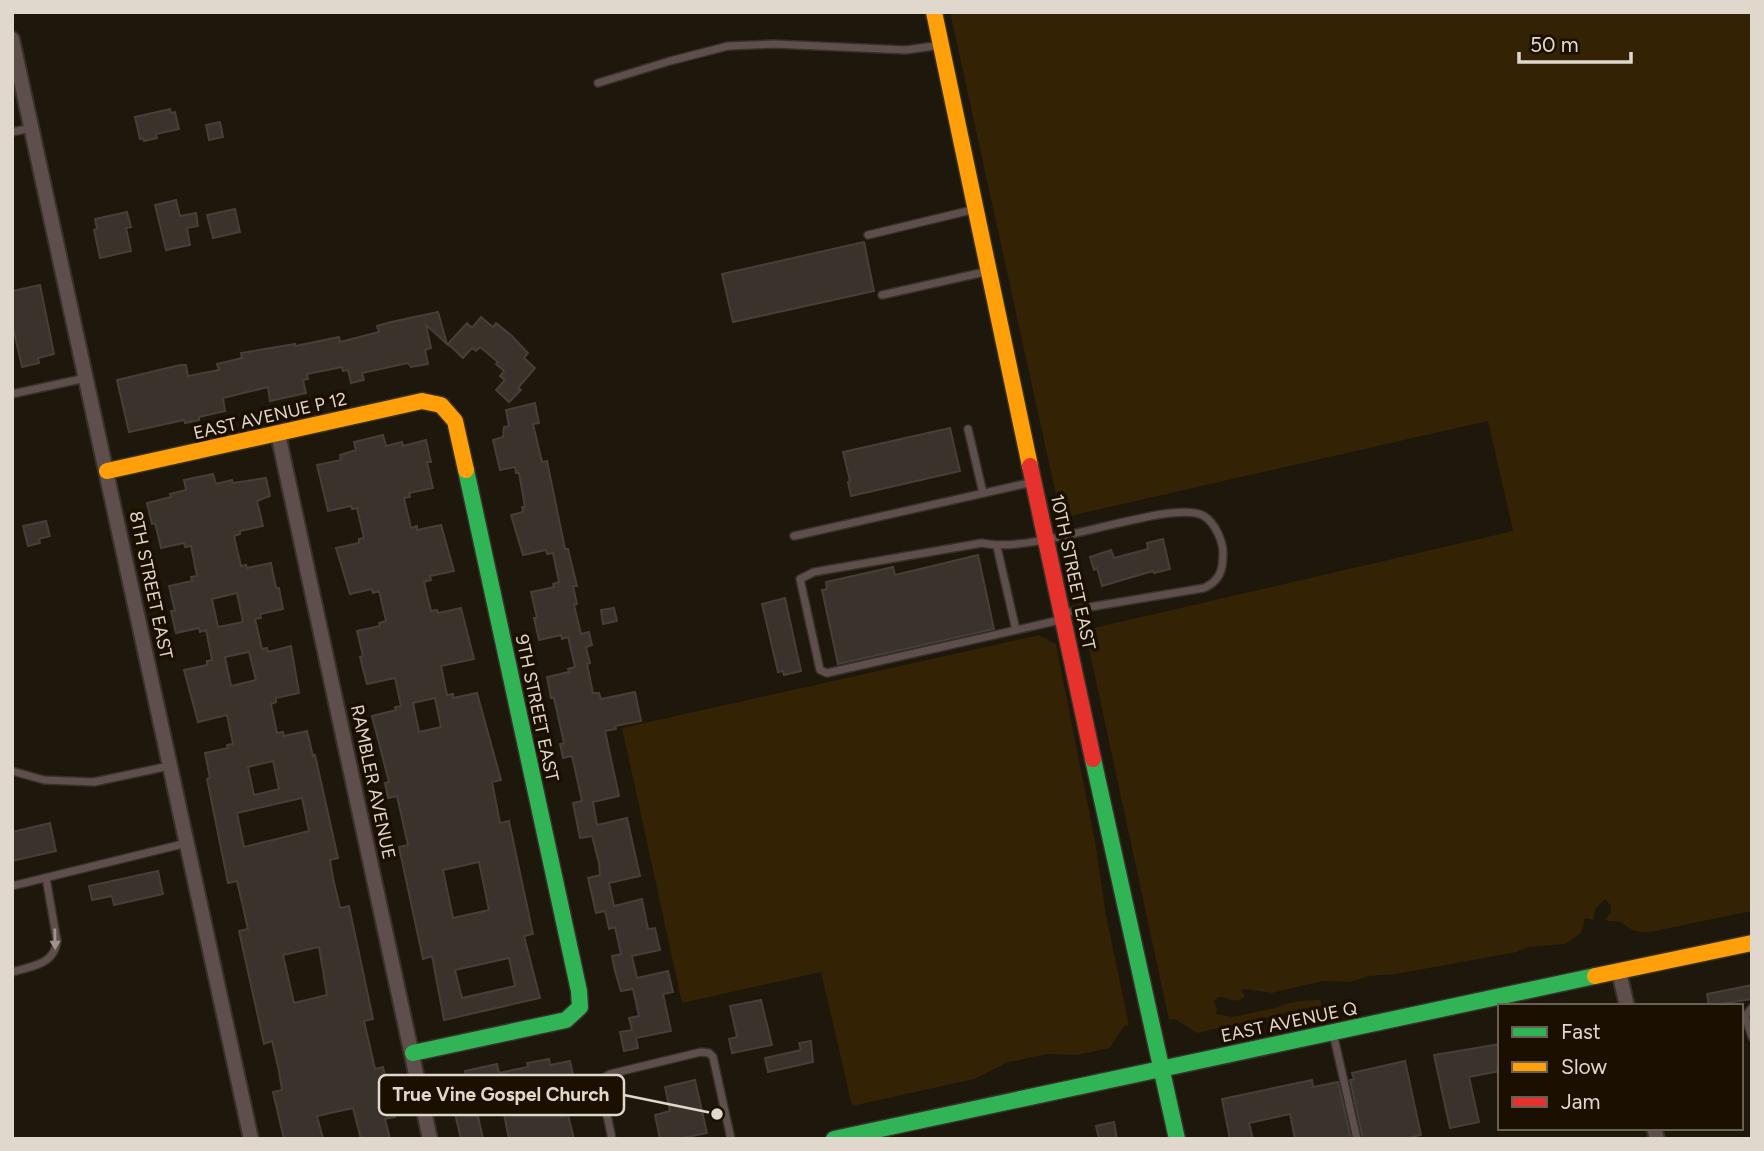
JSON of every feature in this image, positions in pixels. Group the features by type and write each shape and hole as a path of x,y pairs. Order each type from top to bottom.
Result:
{"main road":[{"name":"10TH STREET EAST","path":"934,12 1177,1139"},
{"name":"EAST AVENUE P 12","path":"107,471 422,401 441,405"},
{"name":"9TH STREET EAST","path":"413,1054 566,1020 580,1007 579,990 455,421 441,405"},
{"name":"EAST AVENUE Q","path":"834,1139 865,1135 1161,1068 1752,943"}],"street":[{"name":"8TH STREET EAST","path":"12,39 251,1139"},
{"name":"RAMBLER AVENUE","path":"278,434 430,1139"},
{"path":"1619,972 1627,1004"}],"lane":[{"path":"598,82 728,46 774,44 906,50 942,45"},
{"path":"12,132 32,128"},
{"path":"868,235 976,209"},
{"path":"881,295 989,271"},
{"path":"12,394 86,378"},
{"path":"968,429 983,493"},
{"path":"794,536 1034,482"},
{"path":"1183,512 1203,516 1215,529 1223,545 1223,561 1215,583 1204,588 1063,617 827,673 820,670 800,579 814,572 969,545 982,543 997,547 1047,541 1162,514 1183,512"},
{"path":"997,547 1016,630"},
{"path":"12,771 44,780 94,782 169,766"},
{"path":"12,886 187,843"},
{"path":"12,972 43,963 56,950 57,941 46,878"},
{"path":"1752,1008 1745,1016 1752,1037"},
{"path":"1333,1032 1357,1139"},
{"path":"612,1139 601,1087 604,1078 610,1073 701,1052 709,1053 713,1057 731,1139"}],"shaded area":[{"path":"950,12 1752,12 1752,911 1641,932 1621,922 1605,919 1611,913 1611,906 1605,899 1596,908 1593,920 1585,918 1581,933 1565,944 1529,947 1517,952 1396,974 1369,976 1349,982 1323,981 1272,993 1245,989 1241,990 1245,996 1242,999 1219,997 1213,1001 1217,1008 1216,1014 1233,1017 1293,1002 1320,1000 1324,1010 1311,1013 1309,1008 1197,1033 1175,1019 1169,1020 1085,630 1513,531 1488,421 1061,518"},
{"path":"1039,635 1056,644 1129,1025 1124,1026 1110,1048 1077,1055 1047,1054 1006,1063 974,1079 852,1106 821,972 682,1003 622,728"}],"building":[{"path":"170,109 171,113 175,112 179,129 156,134 157,138 144,141 143,138 140,139 135,117"},
{"path":"220,122 223,137 209,140 206,125"},
{"path":"176,200 180,216 196,213 198,226 187,228 190,245 166,250 155,205"},
{"path":"235,209 240,232 213,238 207,215"},
{"path":"127,212 131,227 126,228 131,251 100,258 94,230 97,229 95,219"},
{"path":"864,242 874,291 733,322 722,274"},
{"path":"40,285 54,354 38,358 39,363 22,367 12,323 12,291"},
{"path":"438,312 447,344 426,325 431,348 425,350 428,364 411,367 408,363 362,373 364,380 351,383 348,370 343,371 342,367 307,374 308,379 303,380 306,393 270,401 268,387 223,398 225,411 199,417 199,420 185,423 184,420 129,432 117,380 180,365 186,365 188,376 219,370 217,364 242,358 241,353 339,337 340,342 379,332 377,326"},
{"path":"481,317 493,327 496,323 512,336 528,353 524,358 535,368 518,388 521,390 509,402 496,390 505,380 500,376 504,371 496,364 498,362 480,347 476,351 472,348 463,358 448,344 467,323 472,328"},
{"path":"535,403 539,423 533,424 542,462 547,461 565,549 568,549 577,586 573,586 577,604 574,605 581,634 589,632 592,645 586,647 593,693 599,693 601,699 635,692 641,721 615,726 616,729 605,731 619,796 593,802 597,825 627,818 640,876 609,883 614,906 642,899 648,929 655,928 660,950 632,956 637,978 668,971 673,992 663,994 671,1031 636,1038 638,1048 624,1051 620,1032 632,1030 629,1018 639,1016 633,989 621,991 615,971 612,956 621,954 615,927 609,929 605,911 596,913 588,878 600,875 599,863 592,836 580,838 573,803 582,801 572,756 563,758 560,744 564,743 547,677 569,672 568,669 575,667 568,637 562,639 561,635 539,640 534,618 537,618 531,592 554,587 553,584 559,582 553,553 547,554 546,550 523,555 511,515 523,512 522,507 525,507 519,473 516,473 515,467 500,470 493,440 503,437 504,427 509,426 506,410"},
{"path":"950,428 960,471 851,496 843,452"},
{"path":"383,435 386,446 402,442 403,446 426,440 431,462 427,462 433,488 409,493 410,497 404,498 411,528 417,526 417,530 441,525 454,571 430,576 431,580 424,582 431,611 437,610 438,613 461,608 474,659 441,666 447,695 453,694 453,698 477,693 501,780 492,782 500,823 509,821 533,934 524,936 540,998 444,1020 432,956 423,959 399,847 408,845 397,796 388,798 385,783 389,782 372,716 396,710 395,707 401,706 395,678 367,684 357,631 380,626 379,623 386,621 379,591 373,593 372,589 350,594 336,548 359,543 359,539 364,538 357,508 352,509 351,506 328,511 317,465 341,460 340,455 356,450 354,442","holes":["435,698 441,727 419,732 413,703","479,862 489,910 453,918 443,870","509,958 515,986 462,998 455,970"]},
{"path":"213,474 216,484 266,478 270,496 257,501 263,526 240,531 240,534 234,536 241,566 246,565 247,568 271,563 276,588 279,588 283,609 260,614 261,618 255,619 262,649 267,648 268,652 291,646 299,693 276,698 276,702 271,704 277,733 283,732 284,736 307,731 313,756 315,755 338,858 330,860 333,878 340,908 349,906 373,1019 364,1021 375,1069 383,1067 395,1117 385,1119 390,1139 361,1139 353,1108 317,1116 323,1139 284,1139 273,1092 282,1090 279,1071 272,1041 264,1044 239,931 248,929 237,881 228,883 207,779 210,778 205,753 228,748 227,745 233,744 227,715 198,722 184,670 207,665 207,661 212,660 206,630 200,632 199,628 176,633 171,611 175,611 169,586 192,581 191,577 197,576 191,546 185,547 184,543 161,548 147,503 186,490 184,480","holes":["237,593 243,622 218,627 212,599","249,652 256,680 231,686 225,657","273,761 279,789 254,795 248,767","302,798 309,831 244,847 237,813","319,947 327,995 294,1003 283,955"]},
{"path":"46,521 50,536 39,539 40,543 28,546 23,526"},
{"path":"1163,539 1170,569 1154,573 1153,571 1102,586 1097,568 1094,570 1090,557 1111,550 1114,558 1148,549 1147,543"},
{"path":"978,555 994,629 838,664 822,590 827,589 826,582 893,567 895,575"},
{"path":"785,598 801,671 784,675 783,671 778,672 762,604"},
{"path":"614,608 617,621 603,624 601,610"},
{"path":"50,823 56,851 12,861 12,832"},
{"path":"158,871 163,894 114,905 112,896 92,900 89,886"},
{"path":"1752,985 1752,999 1709,1004 1707,994"},
{"path":"761,1000 772,1045 732,1053 729,1039 737,1037 730,1006"},
{"path":"811,1041 813,1062 768,1072 765,1058 801,1050 799,1043"},
{"path":"1498,1044 1498,1071 1469,1077 1479,1122 1450,1128 1434,1055"},
{"path":"549,1059 550,1065 570,1061 574,1080 554,1084 561,1117 568,1115 574,1139 509,1139 498,1084 472,1089 483,1139 461,1139 448,1084 467,1080 465,1071 497,1064 499,1073"},
{"path":"1405,1061 1421,1135 1403,1139 1363,1139 1350,1080 1354,1079 1352,1073"},
{"path":"695,1080 707,1133 678,1139 660,1139 655,1115 670,1111 665,1087"},
{"path":"1312,1080 1313,1087 1338,1082 1351,1139 1295,1139 1290,1114 1249,1123 1253,1139 1230,1139 1222,1099"},
{"path":"1114,1122 1117,1139 1099,1139 1096,1126"}],"traffic: fast":[{"path":"413,1053 566,1020 580,1007 579,991 466,470"},
{"path":"1093,759 1177,1139"},
{"path":"834,1139 1595,976"}],"traffic: slow":[{"path":"934,12 1030,466"},
{"path":"107,471 422,401 441,405 455,421 466,470"},
{"path":"1595,976 1752,943"}],"traffic: jam":[{"path":"1030,466 1093,759"}],"place":[{"name":"True Vine Gospel Church","path":"717,1114"}]}
